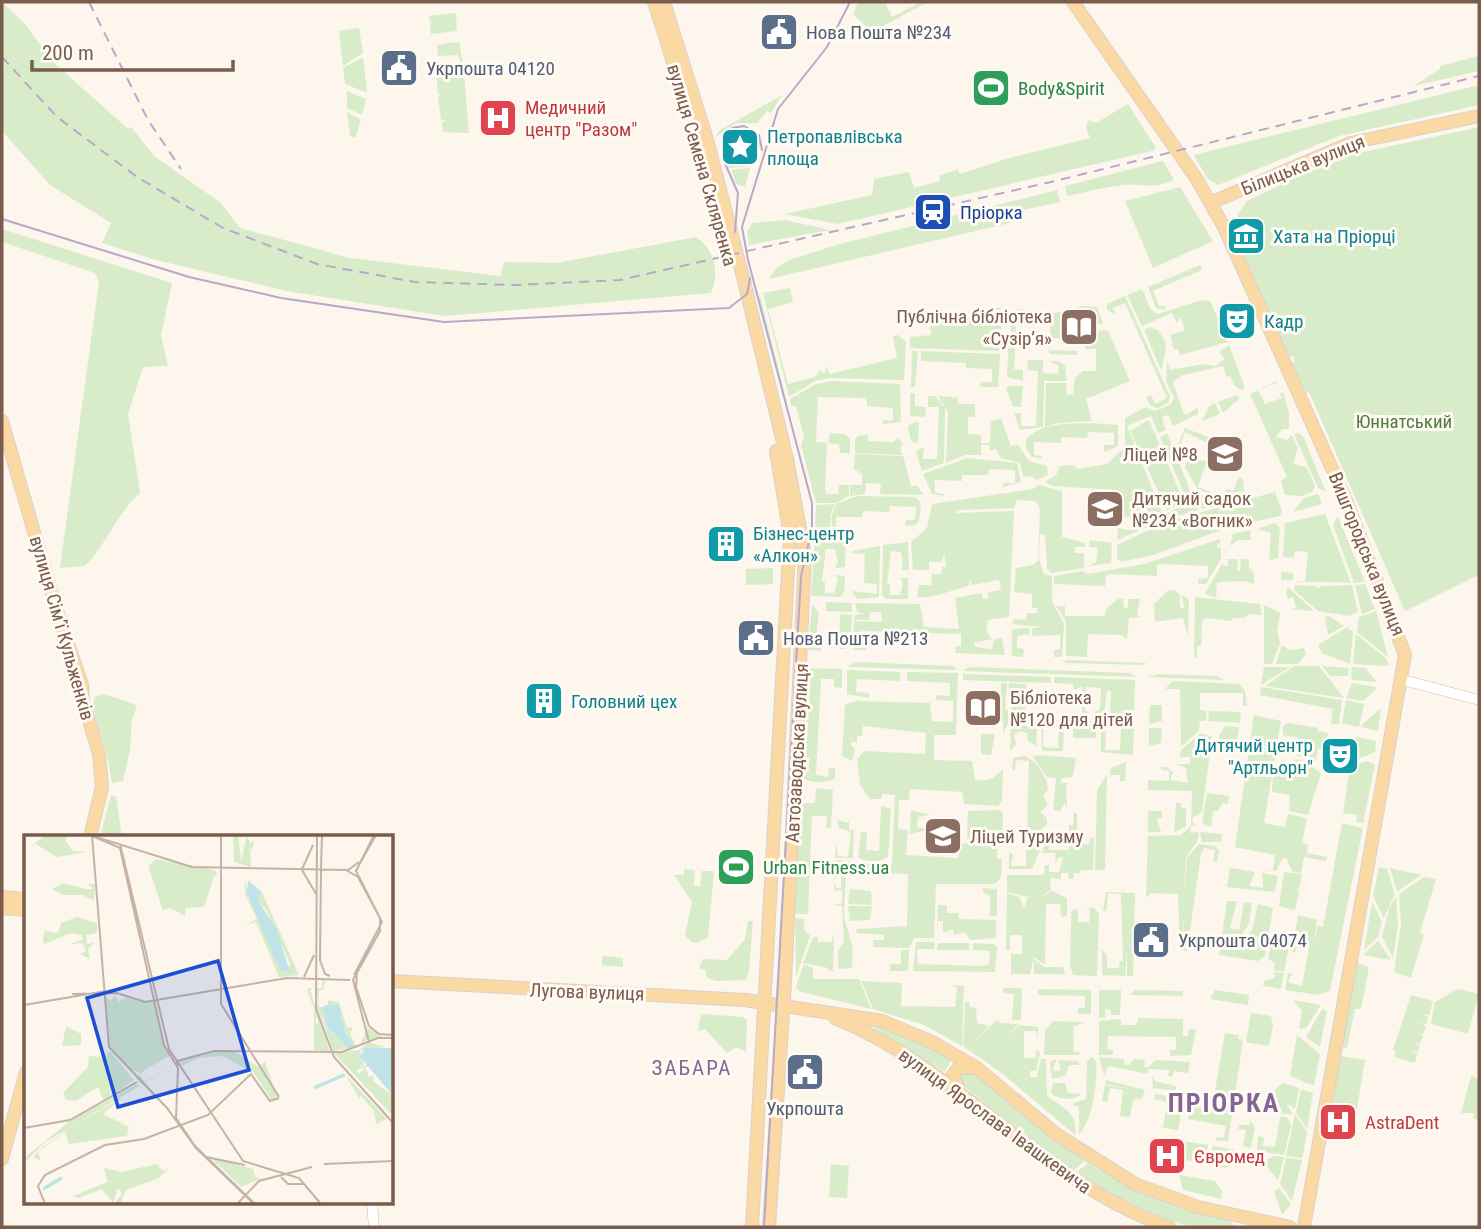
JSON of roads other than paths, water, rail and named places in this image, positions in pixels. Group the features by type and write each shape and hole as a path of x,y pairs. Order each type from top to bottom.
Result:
{"main road":[{"name":"вулиця Семена Скляренка","path":"653,2 699,138 741,287"},
{"name":"вулиця Семена Скляренка","path":"664,2 706,136 741,287"},
{"name":"Вишгородська вулиця","path":"1073,2 1159,124 1210,203 1288,366 1378,578 1403,646 1406,663 1342,1003 1304,1227"},
{"name":"Білицька вулиця","path":"1210,203 1351,143 1479,116"},
{"name":"Автозаводська вулиця","path":"741,287 779,461 790,536 752,1227"},
{"name":"Автозаводська вулиця","path":"741,287 787,459 806,562 769,1227"},
{"name":"вулиця Сімʼї Кульженків","path":"2,421 51,593 82,685 83,701 99,754 102,787 90,835"},
{"path":"2,897 24,899"},
{"path":"2,908 24,910"},
{"name":"Лугова вулиця","path":"394,981 782,1005"},
{"name":"вулиця Ярослава Івашкевича","path":"782,1005 862,1017 905,1029 977,1068 1056,1134 1112,1171 1167,1198 1290,1227"},
{"name":"вулиця Ярослава Івашкевича","path":"822,1012 884,1040 960,1090 1067,1177 1123,1208 1169,1227"},
{"path":"960,1090 954,1080 957,1068 977,1068"},
{"path":"2,1159 24,1079"},
{"path":"1231,1214 1240,1227"}],"street":[{"path":"1403,680 1479,700"},
{"path":"372,1204 374,1227"}],"tram line":[{"path":"764,1227 801,576 812,529 812,503 748,260 742,227 778,109 827,47 850,2"},
{"path":"735,232 738,193 724,161 722,141 732,128 744,126 759,135 762,150"},
{"path":"2,219 189,277 281,298 444,322 729,308 747,294 750,278"}],"railway":[{"path":"89,2 148,120 181,169"},
{"path":"2,57 57,117 137,177 223,228 317,264 415,282 515,285 620,280 1051,182 1479,76"}],"place":[{"name":"Нова Пошта №234","path":"779,32"},
{"name":"Укрпошта 04120","path":"399,68"},
{"name":"Body&Spirit","path":"991,88"},
{"name":"Медичний центр \"Разом\"","path":"498,118"},
{"name":"Петропавлівська площа","path":"740,147"},
{"name":"Пріорка","path":"933,212"},
{"name":"Хата на Пріорці","path":"1246,236"},
{"name":"Кадр","path":"1237,321"},
{"name":"Публічна бібліотека «Сузір’я»","path":"1079,327"},
{"name":"Ліцей №8","path":"1225,454"},
{"name":"Дитячий садок №234 «Вогник»","path":"1105,509"},
{"name":"Бізнес-центр «Алкон»","path":"726,544"},
{"name":"Нова Пошта №213","path":"756,638"},
{"name":"Головний цех","path":"544,701"},
{"name":"Бібліотека №120 для дітей","path":"983,708"},
{"name":"Дитячий центр \"Артльорн\"","path":"1340,756"},
{"name":"Ліцей Туризму","path":"943,836"},
{"name":"Urban Fitness.ua","path":"736,867"},
{"name":"Укрпошта 04074","path":"1151,940"},
{"name":"Укрпошта","path":"805,1072"},
{"name":"AstraDent","path":"1338,1122"},
{"name":"Євромед","path":"1167,1156"}],"district":[{"name":"ЗАБАРА","path":"692,1068"},
{"name":"ПРІОРКА","path":"1224,1103"}],"park label":[{"name":"Юннатський","path":"1404,421"}]}
